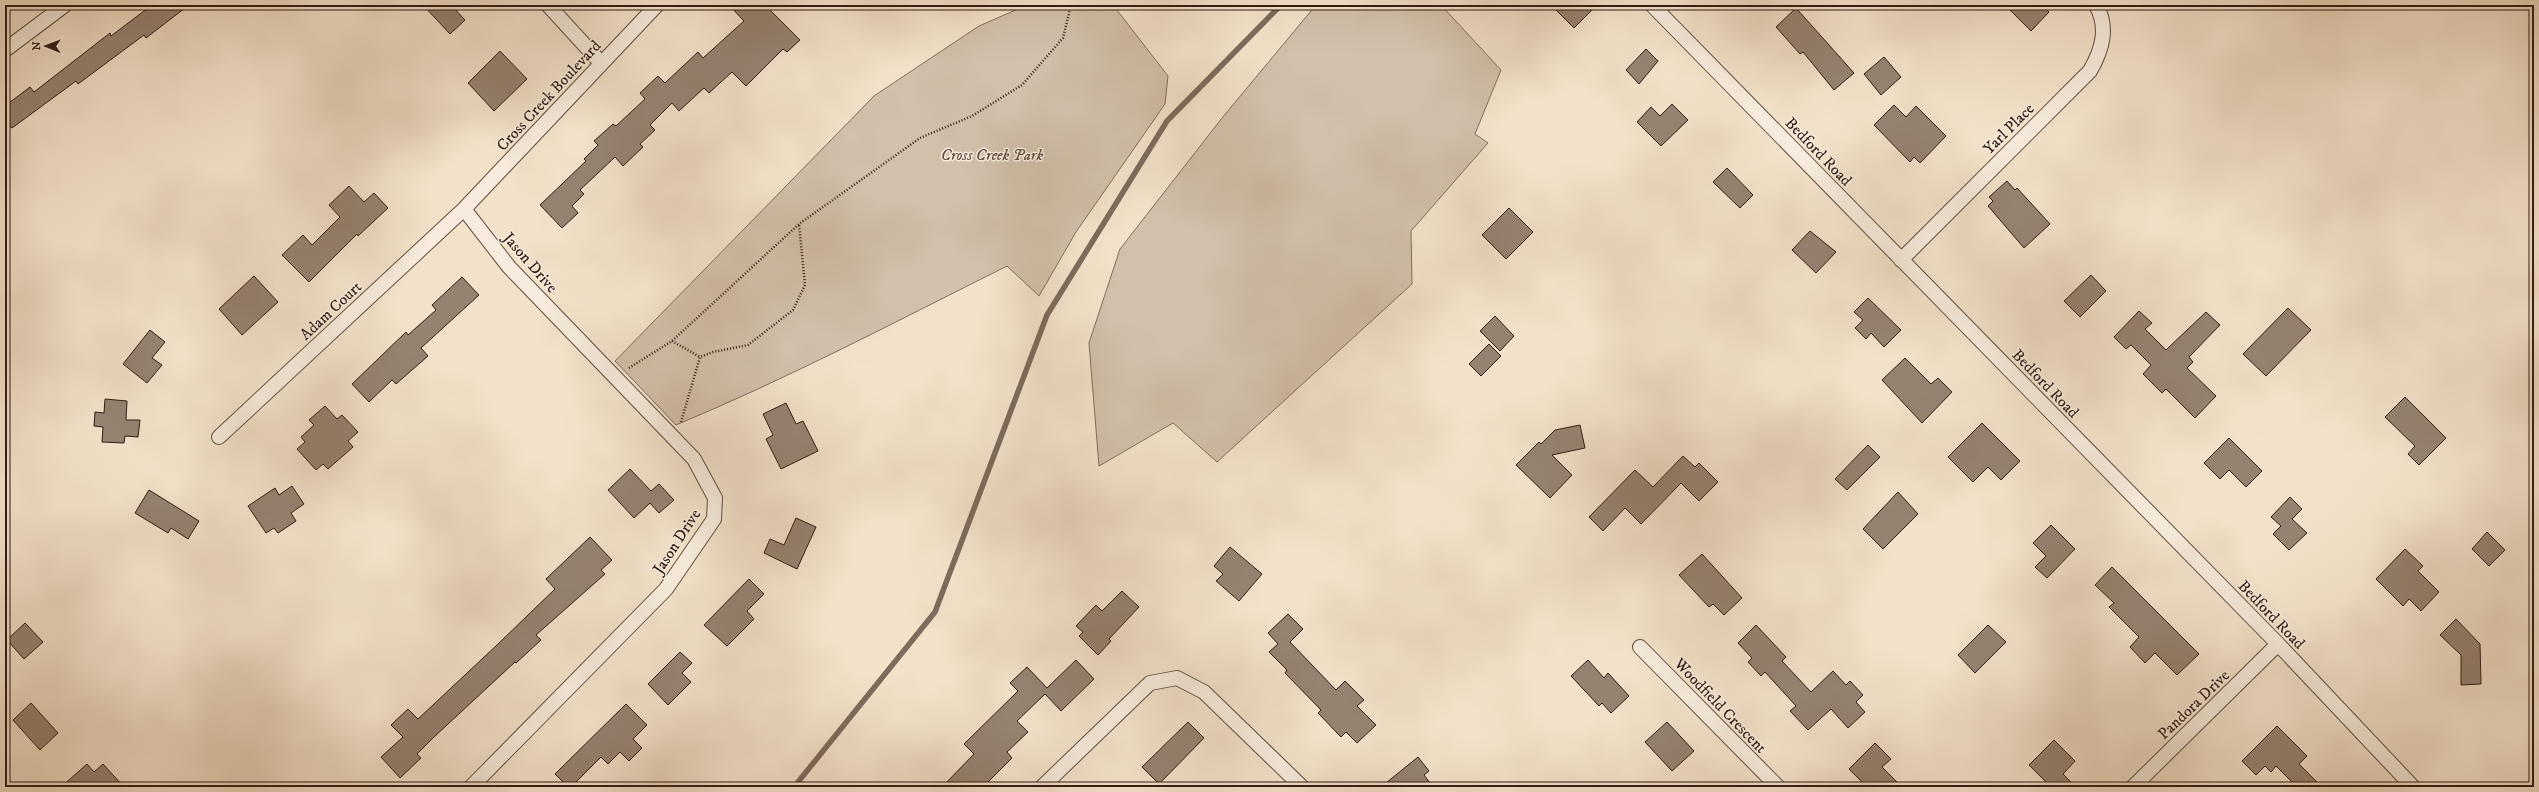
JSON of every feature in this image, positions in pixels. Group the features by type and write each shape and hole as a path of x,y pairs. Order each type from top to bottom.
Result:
{"street":[{"path":"5,50 65,5"},
{"path":"548,5 601,63"},
{"name":"Cross Creek Boulevard","path":"464,209 657,5"},
{"name":"Bedford Road","path":"1652,5 2278,644 2413,787"},
{"name":"Yarl Place","path":"1901,260 2090,71 2098,57 2103,42 2103,26 2096,5"},
{"name":"Jason Drive","path":"464,209 509,267 694,459 715,498 714,520 666,589 471,787"},
{"name":"Adam Court","path":"220,437 464,209"},
{"name":"Pandora Drive","path":"2133,787 2278,644"},
{"name":"Woodfield Crescent","path":"1640,647 1778,787"},
{"path":"1042,787 1150,683 1177,678 1204,692 1302,787"}],"path":[{"path":"615,377 672,341 799,224 920,138 972,116 1022,85 1063,38 1072,5"},
{"path":"700,357 713,352 748,345 793,310 805,285 799,224"},
{"path":"672,341 700,357"},
{"path":"675,440 700,357"}],"green space":[{"name":"Cross Creek Park","path":"1027,5 1113,5 1168,76 1165,104 1076,232 1039,296 1007,266 801,369 676,425 615,361 874,96 979,26"},
{"path":"1316,5 1441,5 1501,70 1475,134 1488,143 1411,231 1412,284 1217,462 1173,423 1099,466 1089,343 1120,249 1222,118"}],"building":[{"path":"152,5 189,5 146,38 144,35 78,84 76,81 12,128 5,119 5,106 30,87 34,92 110,33 111,36"},
{"path":"423,5 451,5 465,20 450,34"},
{"path":"729,5 765,5 800,40 787,52 783,49 746,86 732,72 709,93 704,88 679,111 672,103 650,125 655,130 640,144 643,147 623,166 615,157 580,190 584,194 572,206 578,213 562,228 540,205 586,161 584,159 598,145 594,141 613,124 616,126 645,99 640,93 658,76 665,83 698,52 703,58 744,21"},
{"path":"1551,5 1597,5 1574,28"},
{"path":"2005,5 2042,5 2049,12 2031,31"},
{"path":"1796,8 1854,73 1834,90 1803,52 1800,54 1776,27"},
{"path":"1646,49 1658,61 1639,84 1626,70"},
{"path":"500,51 527,79 494,111 468,83"},
{"path":"1884,57 1901,77 1881,95 1864,74"},
{"path":"1672,104 1688,120 1661,146 1637,122 1651,107 1660,116"},
{"path":"1894,105 1906,117 1916,106 1946,136 1920,163 1914,157 1910,162 1874,125"},
{"path":"1727,168 1753,195 1740,208 1713,182"},
{"path":"2007,181 2015,190 2017,188 2050,224 2024,248 1988,206 1993,201 1989,197"},
{"path":"349,186 364,202 374,193 388,208 358,236 357,234 309,282 282,255 303,235 312,245 340,217 329,205"},
{"path":"1509,208 1533,232 1506,259 1482,235"},
{"path":"1810,231 1836,252 1816,273 1792,250"},
{"path":"2091,275 2106,291 2080,317 2064,301"},
{"path":"254,276 278,302 242,335 219,309"},
{"path":"462,277 479,295 421,348 428,356 396,384 392,380 369,402 352,384 406,332 408,335 436,310 432,305"},
{"path":"1868,298 1901,330 1884,347 1871,333 1866,339 1855,328 1863,320 1854,312"},
{"path":"2288,308 2311,330 2266,376 2243,354"},
{"path":"2139,311 2152,323 2145,329 2166,350 2206,312 2220,325 2189,357 2193,362 2187,368 2216,396 2195,418 2166,389 2162,393 2143,374 2151,365 2131,345 2126,349 2114,337"},
{"path":"1495,316 1514,336 1500,351 1480,331"},
{"path":"150,330 165,342 152,358 162,365 147,383 123,364"},
{"path":"1489,344 1501,356 1481,376 1469,364"},
{"path":"1905,358 1931,384 1938,378 1952,392 1922,423 1882,380"},
{"path":"2405,397 2446,438 2419,465 2408,454 2415,446 2385,417"},
{"path":"105,399 127,401 126,420 140,420 138,437 125,436 124,443 102,442 103,427 94,426 95,412 104,413"},
{"path":"786,403 796,424 803,421 818,451 781,469 766,439 773,435 763,414"},
{"path":"325,406 337,419 342,415 358,432 348,441 353,447 328,469 323,464 316,470 297,449 305,442 301,437 314,425 309,420"},
{"path":"1982,423 2020,461 2001,480 1988,467 1973,482 1948,457"},
{"path":"1580,425 1585,448 1552,455 1572,475 1550,498 1516,465 1539,442 1541,444 1555,430"},
{"path":"2229,438 2262,471 2246,487 2229,470 2220,479 2204,463"},
{"path":"1868,445 1880,457 1847,490 1835,479"},
{"path":"1683,456 1695,467 1699,463 1718,482 1699,501 1681,483 1641,524 1625,508 1603,531 1589,517 1635,470 1653,487"},
{"path":"630,469 651,491 659,484 674,500 659,513 650,503 634,518 608,490"},
{"path":"292,486 304,504 291,513 296,521 278,533 274,528 266,533 248,506 275,488 279,495"},
{"path":"149,490 199,521 188,539 171,528 168,533 135,513"},
{"path":"1898,492 1918,514 1883,549 1863,529"},
{"path":"2290,497 2302,509 2292,519 2307,533 2289,550 2273,534 2281,526 2271,517"},
{"path":"796,518 816,527 797,569 764,553 770,539 784,545"},
{"path":"2051,525 2075,549 2047,578 2035,567 2046,556 2033,543"},
{"path":"2487,532 2505,550 2489,566 2472,549"},
{"path":"590,537 612,560 601,570 605,574 536,635 541,640 434,737 417,754 421,758 400,778 381,757 403,737 391,725 408,709 418,719 498,644 555,589 546,579"},
{"path":"1230,547 1262,574 1239,601 1216,581 1223,574 1214,566"},
{"path":"2405,549 2423,566 2418,571 2439,592 2421,611 2409,599 2403,606 2376,579"},
{"path":"1702,554 1742,598 1724,615 1713,604 1709,607 1679,575"},
{"path":"2112,567 2199,654 2177,675 2155,653 2145,663 2130,647 2139,637 2109,607 2114,603 2095,585"},
{"path":"749,579 764,594 747,611 754,619 727,646 704,625"},
{"path":"1122,591 1139,607 1109,639 1111,641 1098,655 1079,636 1083,632 1076,626 1096,605 1102,611"},
{"path":"1288,614 1303,629 1290,642 1336,690 1345,681 1364,700 1357,706 1376,725 1357,743 1346,732 1341,737 1318,713 1321,710 1285,673 1287,670 1269,652 1278,644 1268,633"},
{"path":"2456,619 2480,644 2481,684 2461,685 2461,655 2440,635"},
{"path":"25,623 43,642 24,659 7,640"},
{"path":"1756,625 1786,657 1782,661 1811,692 1833,671 1846,685 1850,681 1863,695 1856,702 1865,712 1848,728 1831,709 1808,730 1790,711 1796,706 1765,672 1761,676 1748,662 1752,658 1738,643"},
{"path":"1988,625 2006,642 1975,673 1958,655"},
{"path":"680,652 692,663 682,673 691,682 668,705 648,684"},
{"path":"1076,660 1094,679 1061,711 1045,694 1017,721 1028,732 1007,752 1012,758 983,787 942,787 974,754 964,744 1018,691 1010,683 1027,667 1047,688"},
{"path":"1588,660 1604,678 1608,673 1629,696 1611,713 1602,703 1599,706 1571,676"},
{"path":"31,703 58,733 40,750 13,720"},
{"path":"626,704 647,725 633,739 642,748 629,761 620,752 608,764 601,757 571,787 568,787 555,774"},
{"path":"1188,722 1204,738 1159,784 1142,767"},
{"path":"1667,722 1694,751 1672,771 1645,742"},
{"path":"2277,726 2307,756 2299,764 2322,787 2297,787 2276,766 2271,772 2265,766 2256,775 2242,761"},
{"path":"2054,740 2075,761 2063,774 2076,787 2051,787 2029,765"},
{"path":"1875,743 1891,759 1882,767 1902,787 1867,787 1849,769"},
{"path":"1418,757 1429,771 1424,775 1433,787 1381,787"},
{"path":"87,764 94,772 103,764 124,787 61,787"}],"waterway":[{"path":"794,787 935,612 1047,315 1167,121 1281,5"}]}
